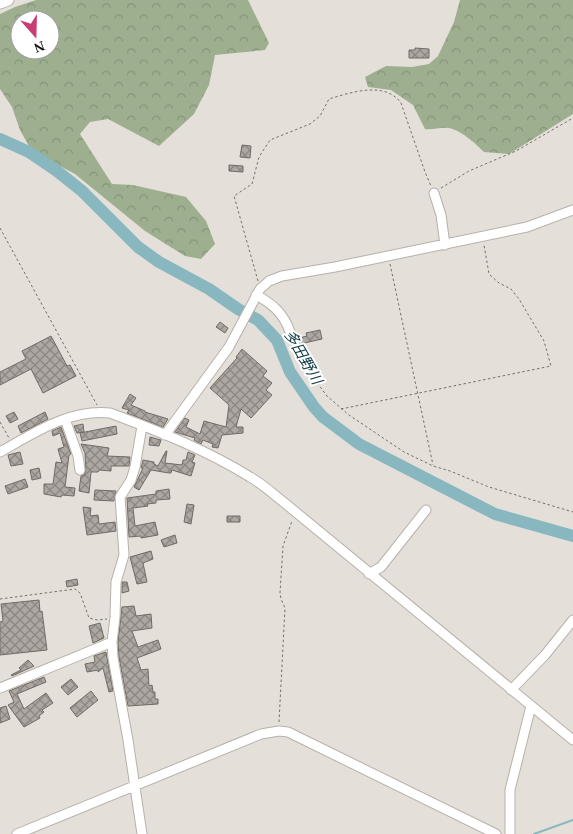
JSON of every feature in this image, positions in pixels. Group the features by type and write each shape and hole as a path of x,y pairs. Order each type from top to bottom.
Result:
{"street":[{"path":"0,3 8,0"},
{"path":"434,193 441,215 445,245"},
{"path":"165,435 229,347 257,294 269,281 282,276 336,268 527,227 573,210"},
{"path":"257,294 275,306 290,332"},
{"path":"0,452 65,419 99,413 110,414 212,455 252,478 573,740"},
{"path":"65,419 78,456 80,470"},
{"path":"142,426 133,473 120,497 124,555 116,582 112,642 142,834"},
{"path":"369,574 381,567 426,510"},
{"path":"511,690 545,655 573,620"},
{"path":"0,688 112,642"},
{"path":"510,834 510,790 531,706"},
{"path":"17,834 261,734 279,730 288,732 496,834"}],"path":[{"path":"257,294 234,196 252,184 259,157 270,140 310,124 320,116 329,99 349,93 374,90 387,91 395,95 401,103 434,193 447,183 516,151 573,118"},
{"path":"0,228 96,401 99,413"},
{"path":"341,409 551,366 544,341 519,299 510,289 500,284 489,274 483,236"},
{"path":"388,256 433,466"},
{"path":"290,332 315,380 328,396 341,409 404,452 433,466 450,471 489,488 573,512"},
{"path":"0,422 12,445"},
{"path":"279,730 285,608 280,592 283,546 296,514"},
{"path":"0,599 75,589 80,593 89,618 97,620 115,617"}],"green space":[{"path":"36,0 248,0 269,43 265,50 215,55 209,85 194,114 159,146 108,119 90,122 80,134 112,184 133,185 186,197 206,221 215,244 201,259 185,256 145,231 75,174 45,158 29,146 20,130 12,107 0,89 0,14 15,7"},
{"path":"460,0 573,0 573,114 509,154 484,152 468,137 453,129 425,129 413,105 391,90 368,87 365,77 386,66 412,67 429,64 438,56 454,22"}],"building":[{"path":"415,48 429,49 429,58 409,58 409,50 415,50"},
{"path":"242,145 251,146 250,158 240,157"},
{"path":"229,165 243,166 243,172 229,171"},
{"path":"220,322 228,328 225,333 216,327"},
{"path":"320,330 322,339 300,344 299,338 307,336 306,333"},
{"path":"51,336 67,366 70,365 76,376 43,393 31,369 0,385 0,372 26,359 22,351"},
{"path":"242,349 267,371 263,376 272,383 266,390 272,395 251,418 241,409 236,427 243,427 243,433 222,435 218,448 212,447 213,444 203,440 201,444 194,440 195,438 175,432 185,418 189,420 186,427 200,434 204,421 226,427 229,405 210,388 237,358"},
{"path":"130,394 136,398 131,405 145,412 168,419 163,427 127,413 129,410 122,408"},
{"path":"14,412 18,419 10,423 6,416"},
{"path":"45,412 48,419 21,433 18,426"},
{"path":"83,424 84,432 77,433 74,426"},
{"path":"116,426 117,434 82,441 80,433"},
{"path":"61,427 71,454 69,455 65,487 75,488 74,496 62,495 61,497 44,494 44,484 53,484 56,462 62,463 58,449 64,447 60,433 53,436 52,431"},
{"path":"150,437 161,440 159,446 149,445"},
{"path":"81,444 109,448 107,456 130,457 129,466 111,466 111,471 99,470 98,472 91,472 89,493 79,491 81,476 84,475 86,470 85,453"},
{"path":"166,451 165,463 182,465 183,460 186,460 188,452 195,455 192,462 195,463 191,476 172,470 169,473 151,470 139,490 134,487 143,468 141,468 143,460 154,462 158,466"},
{"path":"20,452 23,464 11,466 8,455"},
{"path":"39,468 41,478 32,480 30,470"},
{"path":"25,479 28,487 8,494 5,486"},
{"path":"169,489 170,499 156,500 156,503 147,504 148,506 133,508 135,526 155,522 158,535 141,538 141,536 129,537 127,498 156,494 156,491"},
{"path":"95,490 116,491 114,501 94,500"},
{"path":"187,504 194,505 191,524 184,522"},
{"path":"83,507 91,508 90,516 98,515 99,524 115,522 116,531 87,535"},
{"path":"227,516 240,516 240,522 227,522"},
{"path":"175,535 177,543 164,547 161,540"},
{"path":"151,551 153,559 143,563 147,582 137,584 130,557"},
{"path":"77,579 78,585 67,587 66,581"},
{"path":"122,582 127,582 129,591 122,593"},
{"path":"39,600 47,650 0,655 0,622 3,621 1,604"},
{"path":"134,606 136,616 151,614 152,628 132,631 138,647 158,640 161,649 137,658 141,670 148,669 149,686 152,685 155,699 158,699 158,704 128,706 118,642 122,607"},
{"path":"100,623 104,638 93,643 89,626"},
{"path":"106,652 113,691 109,692 103,668 98,672 98,670 87,672 85,664 95,662 94,656"},
{"path":"28,660 34,666 11,675 21,670 19,668"},
{"path":"44,677 46,682 17,694 24,709 46,693 53,703 42,710 44,712 39,716 40,718 24,727 8,705 14,702 9,691"},
{"path":"71,679 78,687 68,695 61,687"},
{"path":"91,691 98,700 77,717 70,708"},
{"path":"6,706 10,719 0,723 0,708"}],"waterway":[{"name":"多田野川","path":"0,139 29,152 57,171 82,191 138,247 159,262 209,289 258,320 277,340 290,372 314,407 323,417 359,444 495,514 573,536"},
{"path":"534,834 573,820"}]}
